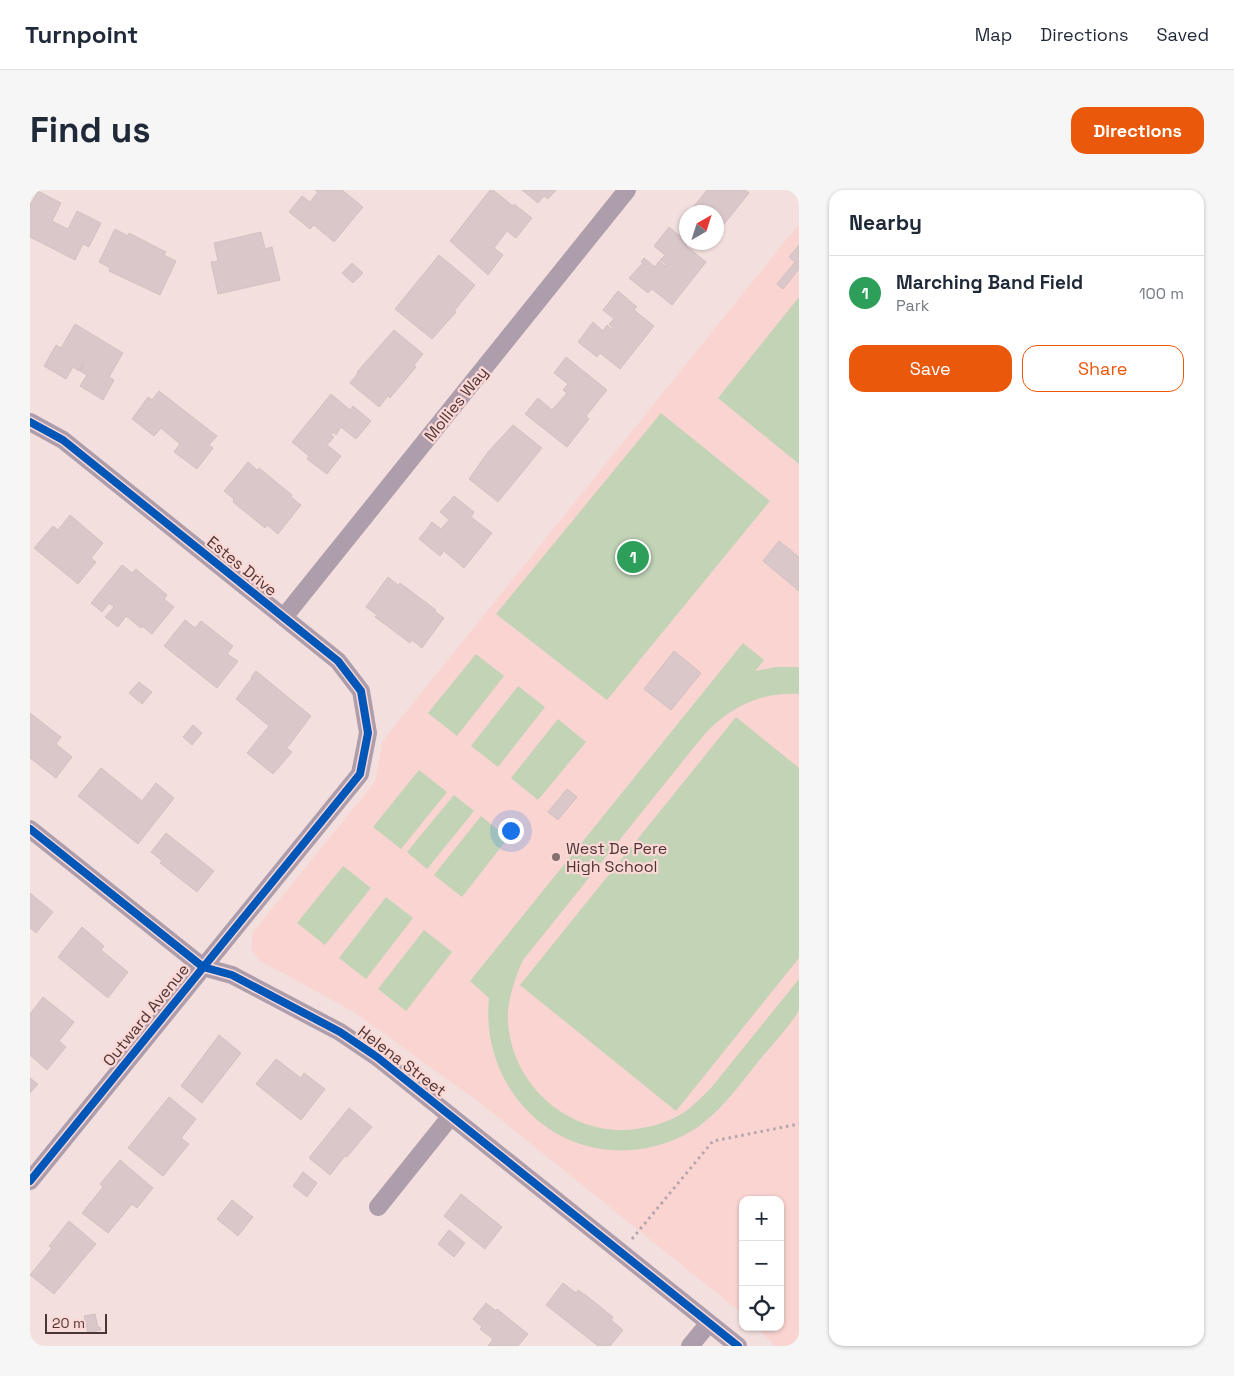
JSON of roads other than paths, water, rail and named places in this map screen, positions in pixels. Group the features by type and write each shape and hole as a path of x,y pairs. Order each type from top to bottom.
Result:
{"street":[{"name":"Mollies Way","path":"284,617 627,190"},
{"name":"Estes Drive","path":"30,422 63,440 338,661 361,691 368,733 360,774"},
{"name":"Outward Avenue","path":"30,1181 360,774"},
{"name":"Helena Street","path":"30,829 203,968 232,975 340,1032 377,1057 738,1346"},
{"path":"378,1207 451,1116"},
{"path":"690,1346 709,1323"}],"place":[{"name":"Marching Band Field","path":"633,557"},
{"name":"West De Pere High School","path":"556,857"}]}
